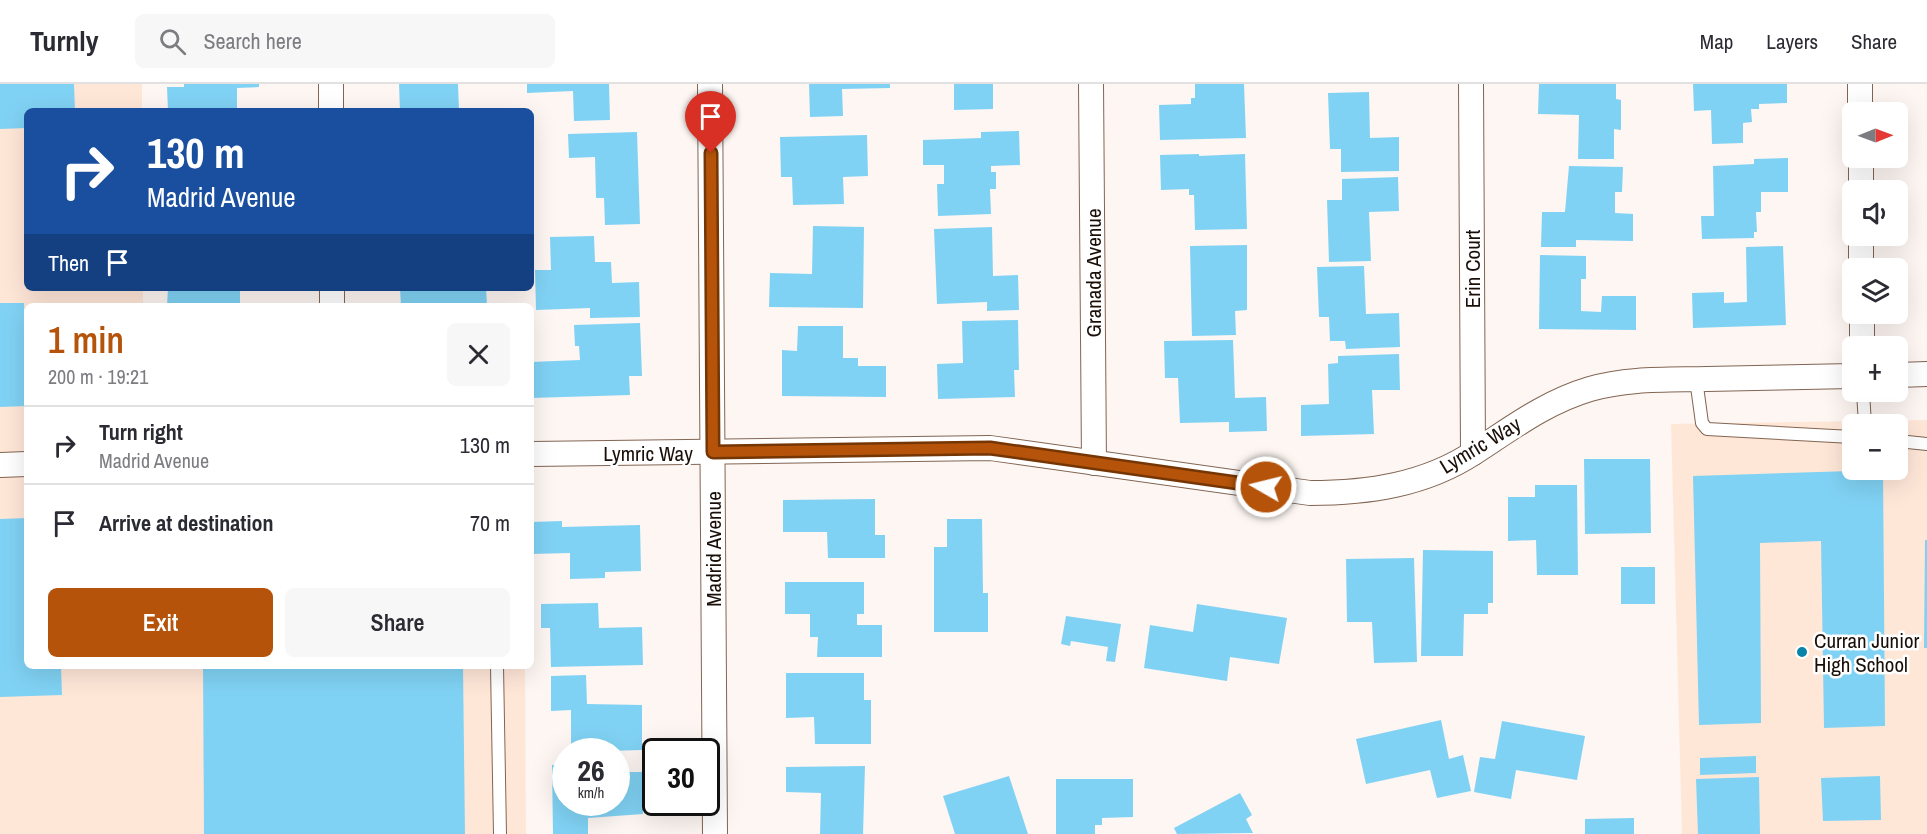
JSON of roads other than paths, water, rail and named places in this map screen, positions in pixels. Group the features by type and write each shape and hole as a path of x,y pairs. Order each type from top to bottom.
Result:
{"street":[{"path":"331,84 331,108"},
{"name":"Madrid Avenue","path":"710,84 715,834"},
{"name":"Granada Avenue","path":"1091,84 1094,463"},
{"name":"Erin Court","path":"1471,84 1473,453"},
{"path":"1860,84 1860,102"},
{"path":"1908,375 1927,374"},
{"name":"Lymric Way","path":"534,454 990,448 1310,493 1352,493 1389,488 1435,473 1473,453 1541,408 1589,389 1636,380 1842,375"},
{"path":"0,465 24,464"}],"lane":[{"path":"1696,379 1702,423 1707,429 1842,436"},
{"path":"1908,442 1927,444"},
{"path":"497,669 500,834"}],"place":[{"name":"Curran Junior High School","path":"1802,652"}]}
